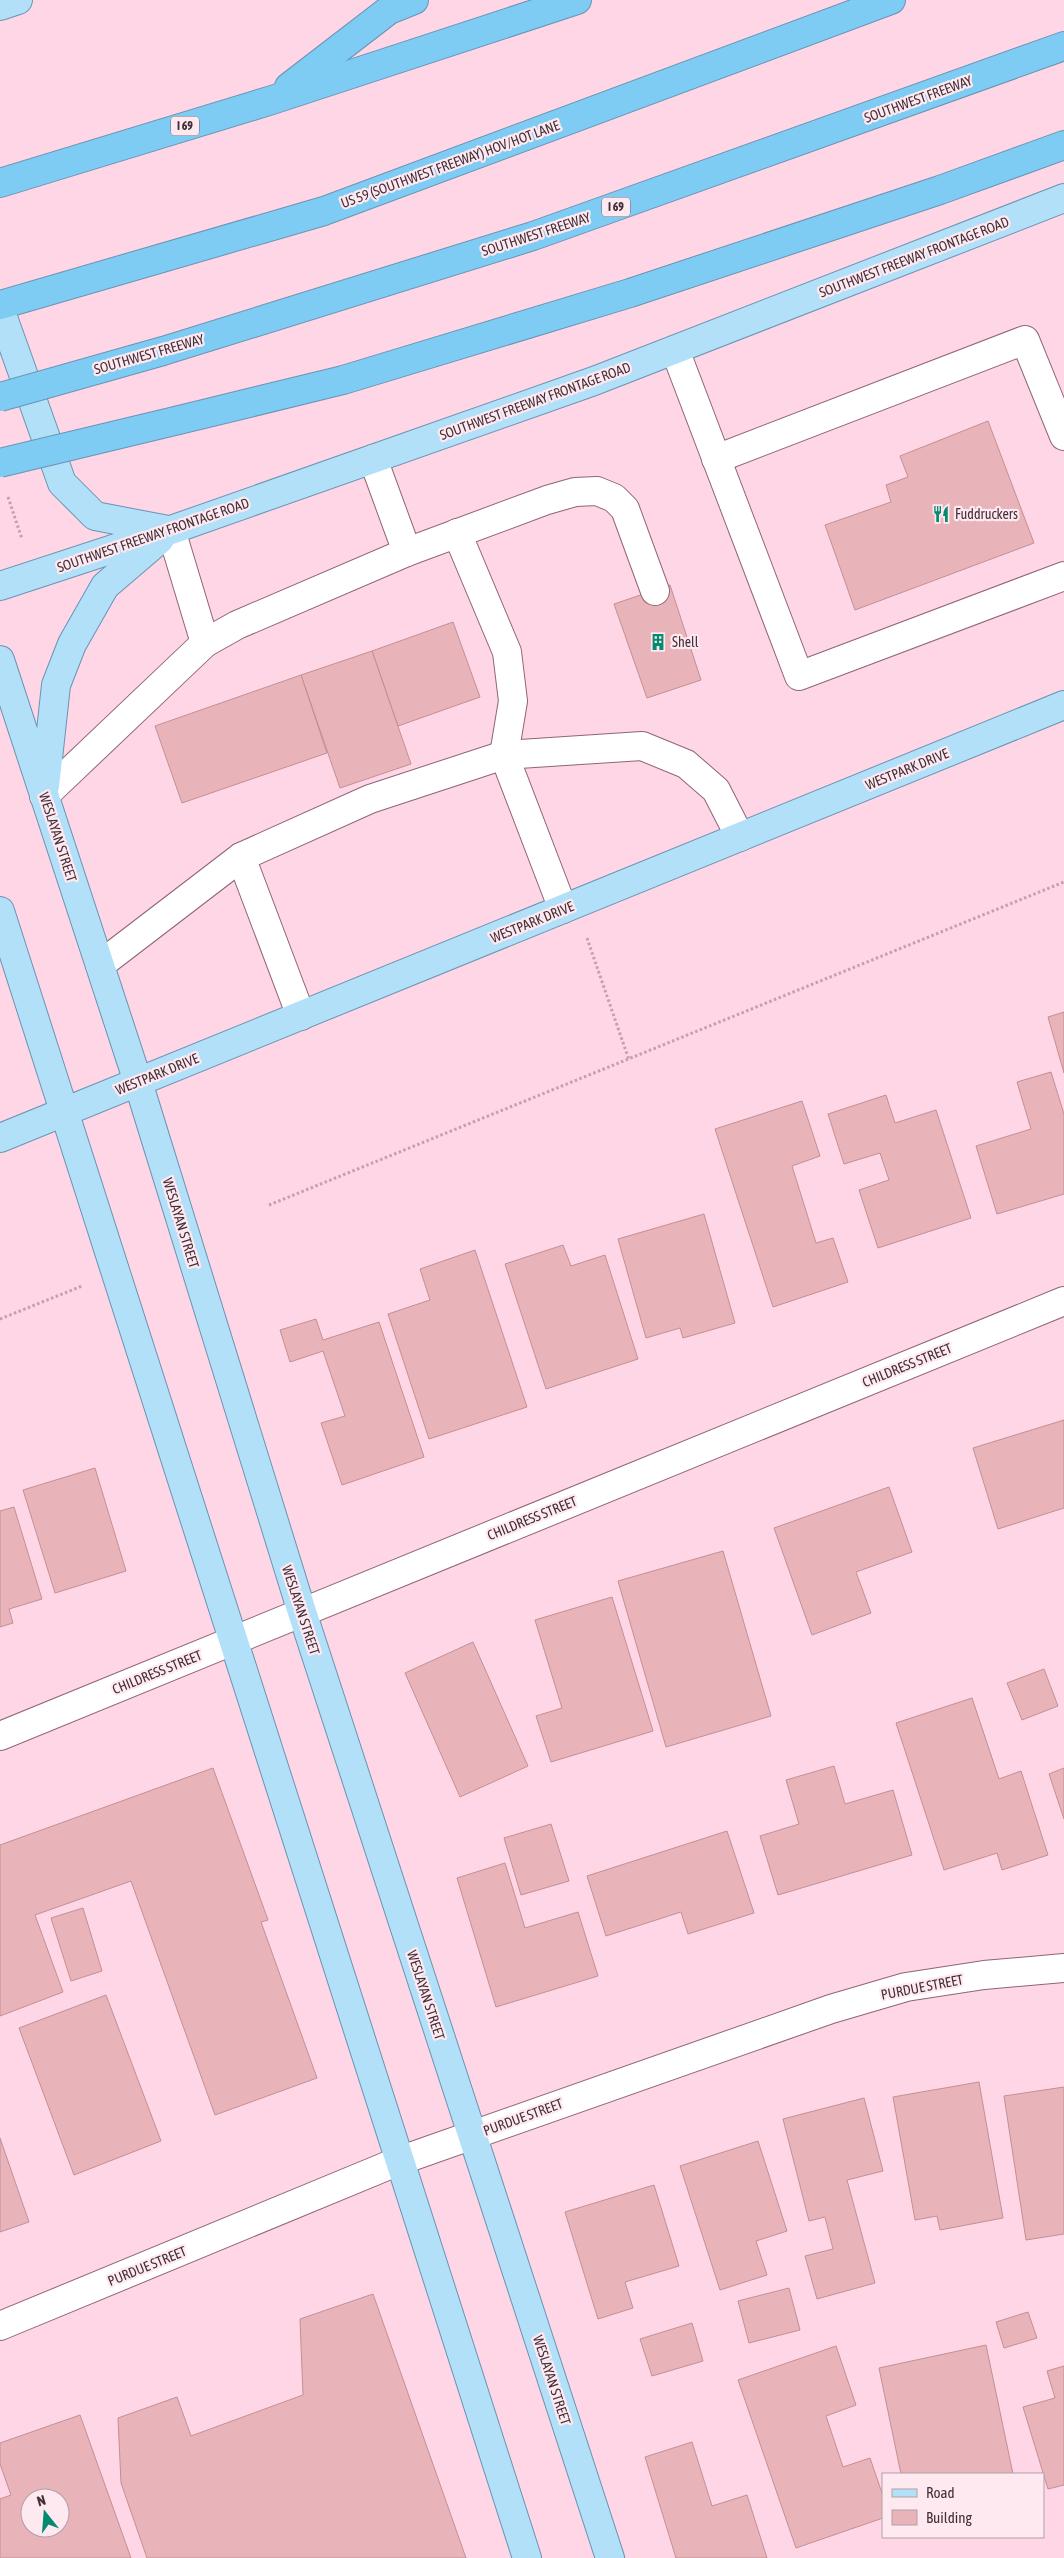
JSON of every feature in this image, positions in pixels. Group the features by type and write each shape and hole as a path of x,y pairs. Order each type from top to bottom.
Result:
{"highway":[{"path":"272,100 389,10 414,0"},
{"name":"I 69","path":"0,183 272,100 458,37 577,0"},
{"name":"US 59 (SOUTHWEST FREEWAY) HOV/HOT LANE","path":"0,307 324,211 891,0"},
{"name":"SOUTHWEST FREEWAY","path":"0,397 163,351 533,236 1064,46"},
{"path":"0,463 344,380 620,296 940,190 1064,145"}],"main road":[{"path":"0,6 18,0"},
{"name":"SOUTHWEST FREEWAY FRONTAGE ROAD","path":"0,586 171,530 594,381 1064,198"},
{"path":"0,307 62,483 95,516 171,530"},
{"path":"44,796 56,685 72,644 105,586 171,530"},
{"name":"WESLAYAN STREET","path":"0,660 138,1082 302,1612 610,2558"},
{"name":"WESTPARK DRIVE","path":"0,1138 1064,705"},
{"path":"2,925 65,1111 232,1642 527,2558"}],"street":[{"path":"716,459 1026,340 1064,436"},
{"path":"675,350 799,676 1064,576"},
{"path":"374,459 407,552"},
{"path":"44,796 205,643 237,626 407,552 547,500 576,492 597,491 614,498 625,509 655,590"},
{"path":"171,530 205,643"},
{"path":"457,533 507,652 512,701 504,755 569,907"},
{"path":"100,965 242,857 370,799 504,755 642,746 686,764 716,790 740,837"},
{"path":"242,857 301,1016"},
{"name":"CHILDRESS STREET","path":"0,1736 1064,1301"},
{"name":"PURDUE STREET","path":"0,2326 399,2161 831,2009 906,1987 984,1975 1064,1968"}],"path":[{"path":"8,496 22,539"},
{"path":"269,1205 1064,882"},
{"path":"569,907 629,1060"},
{"path":"0,1319 115,1272"}],"building":[{"name":"Fuddruckers","path":"988,421 1034,543 855,610 825,525 891,502 886,485 908,477 900,456"},
{"name":"Shell","path":"670,585 701,680 647,698 614,604"},
{"path":"453,622 480,697 398,726 372,651"},
{"path":"372,651 411,764 340,788 301,675"},
{"path":"301,675 327,753 182,803 155,726"},
{"path":"1064,1012 1064,1073 1048,1017"},
{"path":"1051,1072 1064,1114 1064,1194 997,1214 976,1146 1031,1129 1017,1082"},
{"path":"886,1095 895,1123 936,1110 971,1218 878,1248 859,1190 889,1180 880,1153 844,1164 828,1114"},
{"path":"802,1101 820,1156 792,1166 816,1243 833,1238 848,1282 773,1307 715,1129"},
{"path":"704,1214 735,1323 683,1338 680,1328 646,1338 618,1239"},
{"path":"563,1245 571,1266 605,1255 638,1359 546,1389 505,1264"},
{"path":"475,1250 527,1407 429,1439 388,1314 430,1300 420,1269"},
{"path":"316,1319 323,1340 379,1322 424,1457 342,1485 321,1423 345,1416 323,1351 290,1362 280,1330"},
{"path":"1064,1420 1064,1508 998,1529 973,1448"},
{"path":"95,1468 126,1571 55,1593 23,1490"},
{"path":"889,1487 912,1552 856,1572 871,1613 812,1635 774,1528"},
{"path":"14,1507 42,1599 9,1609 13,1623 0,1627 0,1511"},
{"path":"723,1551 771,1716 666,1747 618,1581"},
{"path":"612,1597 653,1731 551,1762 536,1716 562,1708 535,1620"},
{"path":"473,1642 528,1766 460,1797 405,1673"},
{"path":"1044,1669 1058,1706 1022,1720 1007,1683"},
{"path":"972,1698 999,1779 1021,1771 1048,1855 1002,1870 997,1853 944,1870 896,1723"},
{"path":"834,1766 845,1804 893,1790 912,1855 778,1895 760,1836 799,1824 786,1780"},
{"path":"213,1768 268,1920 261,1922 317,2078 215,2115 131,1881 35,1915 63,1992 0,2016 0,1845"},
{"path":"1064,1768 1064,1819 1049,1774"},
{"path":"551,1824 569,1881 521,1895 504,1838"},
{"path":"727,1831 754,1913 688,1934 681,1912 606,1936 587,1876"},
{"path":"505,1863 525,1928 578,1912 598,1976 496,2007 457,1878"},
{"path":"83,1908 102,1971 71,1981 51,1918"},
{"path":"106,1995 161,2141 74,2175 19,2028"},
{"path":"979,2082 1003,2218 940,2230 937,2216 915,2220 893,2097"},
{"path":"1064,2087 1064,2234 1026,2240 1004,2096"},
{"path":"864,2098 883,2171 847,2180 875,2283 817,2299 805,2256 833,2249 825,2217 809,2221 783,2119"},
{"path":"0,2138 29,2222 0,2232"},
{"path":"758,2141 787,2231 756,2241 767,2275 720,2290 680,2166"},
{"path":"654,2185 679,2266 625,2282 633,2308 598,2319 565,2212"},
{"path":"789,2288 800,2330 749,2343 738,2301"},
{"path":"373,2294 466,2558 147,2558 121,2483 118,2418 177,2397 191,2436 303,2395 300,2319"},
{"path":"1028,2312 1037,2338 1004,2348 996,2322"},
{"path":"692,2323 703,2361 652,2376 640,2339"},
{"path":"986,2345 1013,2473 901,2473 879,2368"},
{"path":"836,2346 856,2405 826,2416 843,2467 870,2458 882,2493 882,2518 796,2548 738,2380"},
{"path":"1064,2366 1064,2485 1048,2489 1023,2407 1055,2398 1047,2371"},
{"path":"80,2415 131,2558 0,2558 0,2499 11,2495 0,2464 0,2443"},
{"path":"692,2442 712,2506 747,2495 767,2558 676,2558 645,2457"}],"place":[{"name":"Fuddruckers","path":"941,514"},
{"name":"Shell","path":"658,642"}]}
